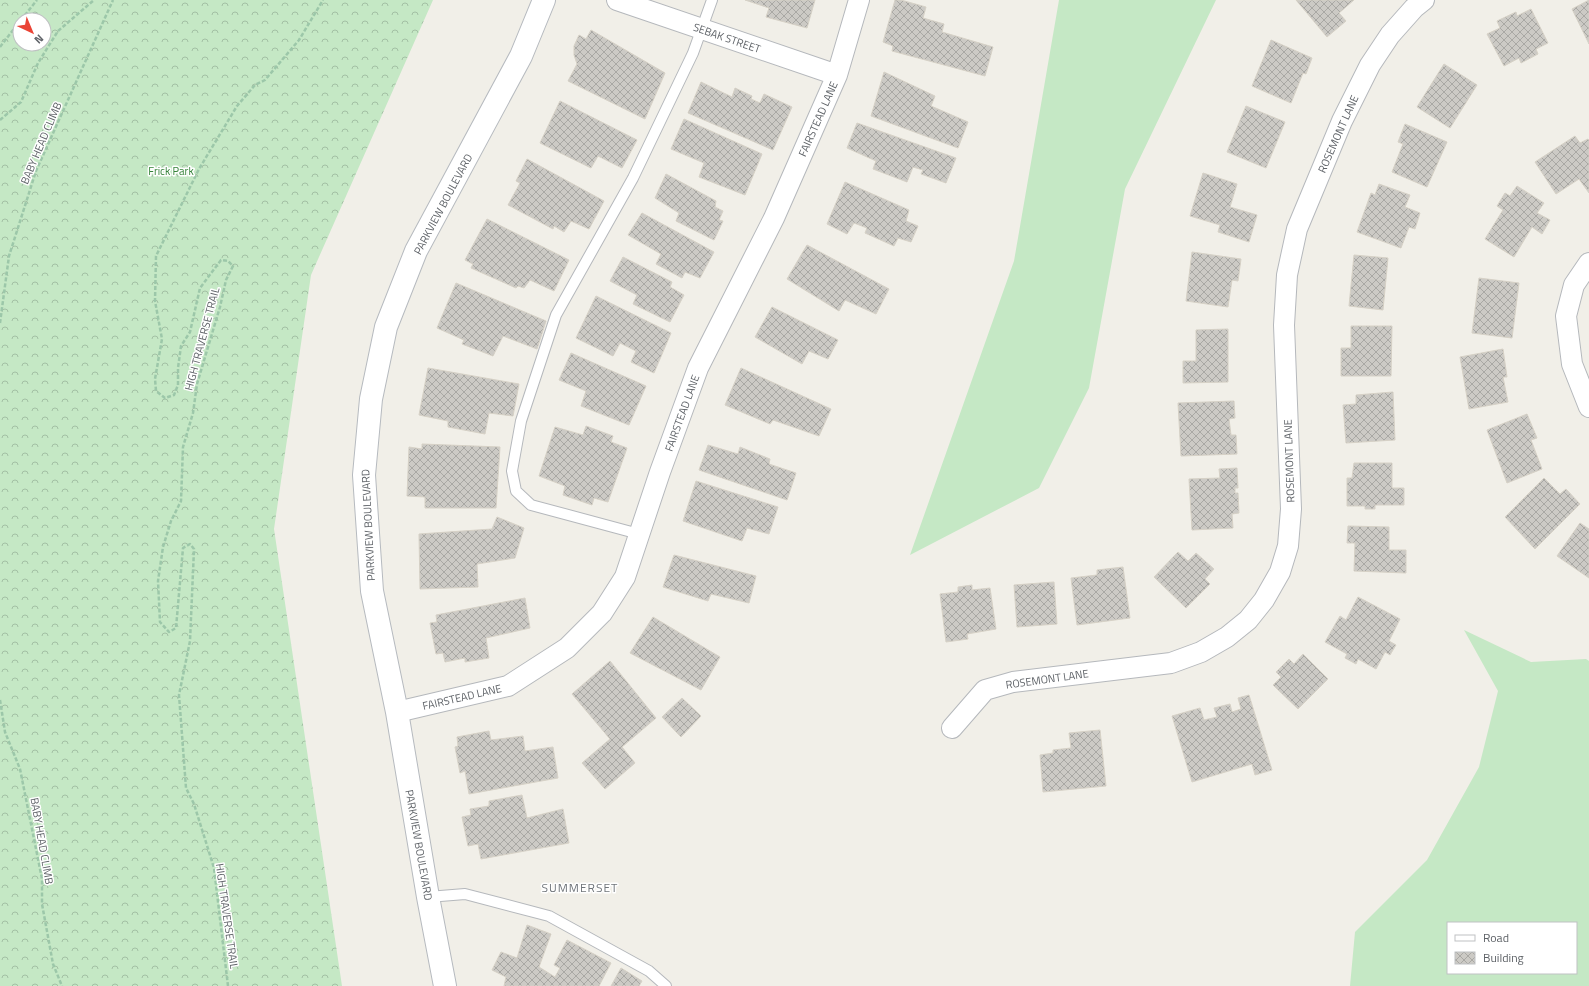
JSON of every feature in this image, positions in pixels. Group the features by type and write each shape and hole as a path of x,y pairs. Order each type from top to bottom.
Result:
{"street":[{"name":"PARKVIEW BOULEVARD","path":"445,986 428,897 398,712 372,591 364,475 371,399 386,327 416,251 521,56 544,0"},
{"name":"SEBAK STREET","path":"617,0 837,75"},
{"name":"FAIRSTEAD LANE","path":"398,712 508,686 567,648 602,613 625,577 698,368 774,218 837,75 859,0"},
{"name":"ROSEMONT LANE","path":"952,728 985,690 1013,682 1170,663 1201,652 1227,637 1248,620 1264,600 1280,572 1288,546 1291,509 1284,325 1287,275 1297,229 1342,120 1370,65 1390,35 1414,8 1424,0"},
{"path":"1589,264 1574,284 1566,316 1572,364 1589,407"}],"lane":[{"path":"639,534 532,505 516,491 512,471 521,422 556,315 633,178 693,53 712,0"},
{"path":"428,897 465,894 549,916 649,971 666,986"}],"path":[{"path":"26,12 36,0"},
{"path":"0,120 20,102 38,63 58,31 94,0"},
{"name":"BABY HEAD CLIMB","path":"0,323 9,256 36,171 113,0"},
{"name":"HIGH TRAVERSE TRAIL","path":"228,986 214,868 194,804 186,788 179,695 190,641 194,549 190,544 183,548 176,628 168,632 160,622 158,581 163,547 171,521 181,502 183,447 193,413 196,384 220,307 226,280 233,266 228,261 221,260 200,288 190,332 181,346 178,368 178,385 174,395 165,398 156,391 155,378 162,339 155,301 156,256 199,169 237,106 255,85 265,80 299,40 323,0"},
{"path":"0,47 12,31"},
{"name":"BABY HEAD CLIMB","path":"0,700 6,732 20,769 42,879 42,904 50,949 53,964 62,986"}],"green space":[{"name":"Frick Park","path":"0,0 433,0 311,275 274,529 342,986 0,986"},
{"path":"1059,0 1216,0 1125,189 1089,388 1039,488 910,555 1014,261"},
{"path":"1464,630 1531,662 1586,659 1589,661 1589,986 1350,986 1355,932 1427,860 1479,767 1498,691"}],"building":[{"path":"745,0 815,0 807,28 766,17 769,8"},
{"path":"895,0 901,0 926,7 923,18 944,24 942,32 993,47 985,76 892,51 893,46 883,42"},
{"path":"1296,0 1354,0 1339,13 1346,21 1327,37"},
{"path":"1589,0 1589,44 1572,9"},
{"path":"1531,9 1548,43 1536,49 1538,54 1521,63 1519,58 1504,66 1487,34 1500,28 1497,21 1516,12 1517,16"},
{"path":"591,30 665,73 645,119 568,81 577,64 574,55 574,46 579,35 586,39"},
{"path":"1271,40 1312,58 1306,74 1303,73 1291,103 1252,86"},
{"path":"1444,64 1477,85 1450,128 1417,107"},
{"path":"884,72 935,96 931,106 968,122 958,148 871,116"},
{"path":"701,82 732,97 735,88 752,96 751,99 760,103 764,94 792,107 773,150 688,113"},
{"path":"560,101 637,140 622,168 598,156 591,168 540,143"},
{"path":"1246,106 1285,122 1266,168 1227,152"},
{"path":"684,119 762,154 745,195 699,177 704,163 671,149"},
{"path":"857,123 956,158 946,183 921,174 923,170 913,167 907,182 873,169 876,161 847,148"},
{"path":"1405,124 1447,142 1427,187 1392,172 1403,144 1398,142"},
{"path":"1575,136 1580,143 1588,139 1589,140 1589,193 1579,179 1556,194 1535,162"},
{"path":"527,159 604,201 589,229 571,221 564,232 554,226 553,229 508,205 520,183 516,181"},
{"path":"1203,173 1237,184 1230,207 1257,215 1249,242 1218,232 1220,225 1190,216"},
{"path":"666,174 716,201 715,207 723,211 719,220 723,221 714,240 676,221 679,213 655,198"},
{"path":"845,182 909,210 906,221 918,226 911,242 898,238 894,246 865,233 867,228 854,223 847,234 827,224"},
{"path":"1379,184 1410,195 1405,207 1420,213 1415,229 1409,227 1401,248 1357,232 1371,193 1375,195"},
{"path":"1517,186 1544,203 1537,213 1550,220 1542,234 1532,227 1514,257 1485,239 1503,210 1497,206 1505,193 1510,196"},
{"path":"642,213 714,252 700,278 685,272 682,278 656,264 661,254 628,235"},
{"path":"487,219 569,260 554,291 530,280 524,288 518,286 516,288 471,268 473,264 465,260"},
{"path":"807,245 889,289 876,314 845,300 839,311 787,279"},
{"path":"1192,252 1241,259 1238,281 1232,280 1228,307 1186,301"},
{"path":"1354,255 1388,258 1383,310 1349,306"},
{"path":"623,257 672,282 670,287 684,295 670,322 633,304 637,295 610,281"},
{"path":"1479,278 1519,283 1512,338 1472,333"},
{"path":"456,283 546,321 537,349 503,336 493,356 462,344 464,340 437,328"},
{"path":"596,296 671,333 654,373 631,362 636,351 620,343 613,356 576,338"},
{"path":"772,307 838,340 828,359 809,351 802,364 755,337"},
{"path":"1351,326 1392,326 1391,376 1341,376 1341,348 1351,348"},
{"path":"1228,329 1228,382 1183,383 1183,361 1196,361 1196,330"},
{"path":"1503,349 1507,377 1503,377 1508,402 1469,409 1460,357"},
{"path":"571,353 646,386 629,425 581,406 586,391 559,380"},
{"path":"428,368 519,384 513,416 489,413 485,434 448,427 448,421 419,415"},
{"path":"741,368 831,409 819,436 773,420 770,424 725,405"},
{"path":"1393,392 1395,440 1346,443 1343,405 1356,404 1356,395"},
{"path":"1234,401 1235,418 1229,419 1231,435 1236,435 1237,454 1181,456 1178,403"},
{"path":"1527,414 1537,438 1531,440 1542,469 1507,483 1487,430"},
{"path":"586,426 613,436 611,442 627,448 608,502 594,498 592,505 563,495 565,486 539,476 555,427 583,435"},
{"path":"422,444 500,447 496,508 425,508 425,497 407,496 409,447 422,449"},
{"path":"708,445 738,454 740,447 770,459 769,464 796,473 787,500 699,470"},
{"path":"1354,463 1392,463 1392,488 1404,488 1404,505 1375,505 1375,509 1365,509 1365,506 1347,506 1347,478 1352,478"},
{"path":"1237,468 1238,488 1235,488 1235,493 1238,493 1239,513 1232,514 1233,528 1192,530 1189,479 1220,478 1219,469"},
{"path":"1544,478 1560,494 1566,489 1580,504 1535,549 1505,517"},
{"path":"696,481 778,507 769,534 747,528 742,541 683,521"},
{"path":"497,517 524,528 515,558 477,564 478,587 420,589 419,534 492,529"},
{"path":"1580,523 1589,529 1589,578 1557,556"},
{"path":"1348,526 1389,527 1389,550 1406,550 1406,573 1354,571 1355,543 1347,543"},
{"path":"1178,552 1188,561 1196,553 1214,569 1205,579 1210,584 1186,608 1154,577"},
{"path":"674,555 756,576 749,603 711,594 708,601 663,587"},
{"path":"1123,567 1130,618 1077,625 1071,578 1097,575 1097,570"},
{"path":"1054,582 1057,624 1017,627 1014,585"},
{"path":"972,585 972,590 990,588 996,629 967,634 968,639 946,642 940,594 958,592 958,587"},
{"path":"1358,597 1400,619 1389,641 1396,645 1390,655 1385,652 1376,669 1358,659 1356,664 1345,658 1347,654 1325,642 1340,616 1346,620"},
{"path":"525,598 530,628 486,638 489,658 465,662 465,658 445,662 443,653 436,654 430,623 437,622 436,615"},
{"path":"653,617 720,657 701,690 630,653"},
{"path":"1303,654 1328,679 1298,709 1273,685 1281,677 1276,672 1289,659 1294,664"},
{"path":"610,661 656,718 622,747 635,763 605,789 582,763 610,739 572,694"},
{"path":"1249,695 1272,770 1255,775 1252,764 1192,782 1172,716 1200,708 1204,720 1217,717 1214,708 1230,704 1232,712 1241,709 1238,698"},
{"path":"682,698 701,716 681,737 662,717"},
{"path":"1100,730 1106,786 1043,792 1040,755 1053,753 1053,750 1071,748 1069,733"},
{"path":"489,731 491,740 523,736 525,751 553,747 558,778 469,794 465,771 460,773 455,747 458,746 457,737"},
{"path":"522,795 527,818 563,809 569,843 481,859 478,844 468,846 462,817 471,815 470,809 489,806 489,801"},
{"path":"527,925 551,934 539,967 555,977 560,968 554,965 567,940 611,963 599,986 504,986 506,977 492,970 501,952 517,958"},
{"path":"621,968 642,981 639,986 611,986"}],"district":[{"name":"SUMMERSET","path":"580,887"}]}
